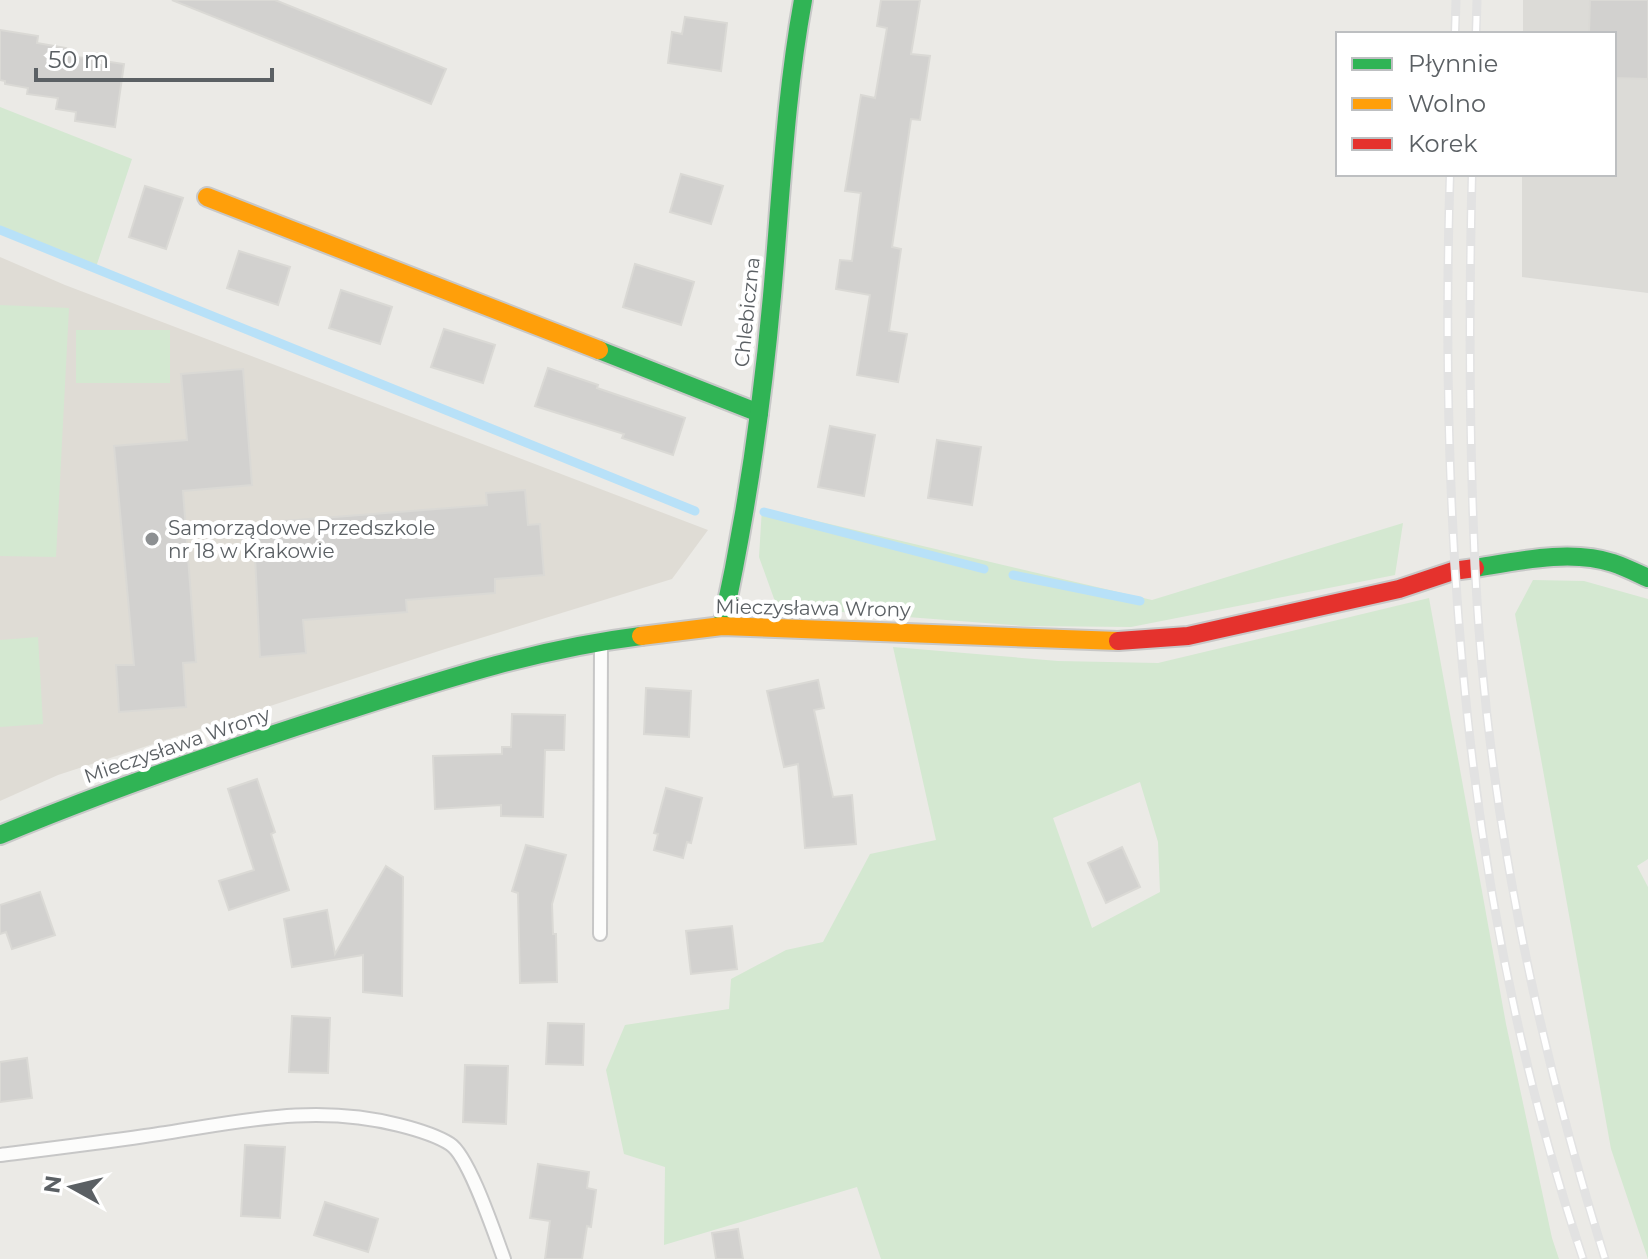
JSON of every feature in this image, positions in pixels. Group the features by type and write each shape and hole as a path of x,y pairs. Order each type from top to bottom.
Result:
{"street":[{"name":"Chlebiczna","path":"722,626 739,548 759,413 791,67 803,0"},
{"path":"207,197 759,413"},
{"name":"Mieczysława Wrony","path":"0,835 109,790 277,733 536,653 601,641 722,626 1114,641 1188,636 1385,592 1453,571 1526,560 1577,557 1611,562 1647,577"}],"lane":[{"path":"600,934 601,641"},
{"path":"0,1155 148,1136 237,1119 291,1114 369,1117 413,1129 452,1145 471,1176 504,1259"}],"shaded area":[{"path":"1523,0 1648,0 1648,293 1522,277 1522,176 1616,176 1616,32 1523,32"},
{"path":"0,257 65,285 708,530 672,579 58,775 0,801"}],"green space":[{"path":"0,107 132,159 96,267 0,228"},
{"path":"0,305 69,308 56,557 0,556"},
{"path":"76,330 170,330 170,383 76,383"},
{"path":"762,508 1152,600 1403,523 1395,575 1131,627 1023,626 777,607 759,557"},
{"path":"1533,580 1584,581 1648,599 1648,859 1637,866 1648,887 1648,1259 1611,1149 1515,614"},
{"path":"1429,598 1506,1024 1559,1259 881,1259 857,1187 664,1245 665,1167 624,1154 606,1070 625,1025 729,1009 731,979 786,950 823,942 870,854 936,840 893,647 1058,661 1158,663","holes":["1140,782 1158,842 1160,892 1092,928 1053,818"]},
{"path":"38,637 43,724 0,727 0,640"}],"building":[{"path":"172,0 275,0 446,69 431,104"},
{"path":"881,0 920,0 911,54 930,56 920,120 911,119 892,247 901,249 889,331 907,334 898,382 857,375 870,295 836,289 840,260 852,261 861,193 845,191 861,95 875,98 887,28 877,26"},
{"path":"1590,0 1648,0 1648,79 1616,78 1616,32 1589,32"},
{"path":"685,17 727,23 721,71 668,63 672,32 682,34"},
{"path":"0,30 38,36 37,43 66,48 64,55 124,64 115,127 75,121 76,112 56,109 58,98 27,94 28,88 5,84 0,80"},
{"path":"681,174 723,186 711,224 670,212"},
{"path":"145,186 183,198 166,249 129,237"},
{"path":"239,251 290,267 278,305 227,288"},
{"path":"635,264 694,282 681,325 623,307"},
{"path":"341,290 392,307 380,344 329,328"},
{"path":"444,329 495,345 483,383 431,367"},
{"path":"548,368 685,418 673,455 622,438 624,434 535,406"},
{"path":"243,369 252,485 183,491 196,662 183,663 186,707 119,712 116,665 134,665 114,446 187,440 181,374"},
{"path":"830,426 875,435 864,496 818,487"},
{"path":"937,440 981,447 972,505 928,498"},
{"path":"525,490 528,525 540,524 544,575 495,579 495,593 406,600 407,612 303,620 306,653 260,657 254,536 286,533 284,521 487,505 486,493"},
{"path":"818,680 824,708 814,710 833,797 852,795 856,844 805,848 798,764 784,767 767,691"},
{"path":"646,688 691,691 689,737 644,734"},
{"path":"512,714 565,715 564,750 545,750 543,817 501,816 501,805 435,809 433,756 502,754 502,747 511,747"},
{"path":"257,779 275,832 271,834 289,890 229,910 219,881 254,870 228,789"},
{"path":"666,788 702,798 691,843 687,842 683,858 654,850 658,834 654,833"},
{"path":"526,845 566,855 552,904 557,982 520,983 518,893 512,891"},
{"path":"1122,847 1140,887 1106,903 1088,863"},
{"path":"386,866 403,877 402,996 363,992 363,955 292,967 284,919 327,910 335,954"},
{"path":"40,892 55,935 12,949 6,932 0,934 0,905"},
{"path":"732,926 737,969 691,974 686,931"},
{"path":"292,1016 330,1018 328,1073 289,1072"},
{"path":"548,1023 584,1024 583,1065 546,1064"},
{"path":"27,1058 32,1098 0,1102 0,1062"},
{"path":"465,1065 508,1066 506,1124 463,1122"},
{"path":"245,1145 285,1147 280,1218 241,1216"},
{"path":"538,1164 589,1172 587,1188 596,1190 591,1227 587,1226 582,1259 545,1259 550,1221 530,1218"},
{"path":"325,1202 378,1219 368,1252 314,1235"},
{"path":"738,1229 743,1259 716,1259 712,1233"}],"waterway":[{"path":"0,230 695,511"},
{"path":"764,512 984,569"},
{"path":"1013,575 1140,601"}],"railway":[{"path":"1455,32 1456,0"},
{"path":"1476,32 1477,0"},
{"path":"1450,176 1450,449 1456,586 1468,722 1486,858 1511,993 1543,1126 1583,1259"},
{"path":"1472,176 1470,370 1473,517 1490,742 1518,917 1536,1003 1605,1259"}],"traffic: fast":[{"path":"722,626 739,544 758,420 788,111 803,0"},
{"path":"599,350 759,413"},
{"path":"1475,568 1544,558 1580,557 1613,563 1648,578"},
{"path":"0,835 170,770 416,688 527,657 641,636"}],"traffic: slow":[{"path":"207,197 599,350"},
{"path":"641,636 722,626 1118,641"}],"traffic: jam":[{"path":"1118,641 1188,636 1399,589 1453,571 1475,568"}],"place":[{"name":"Samorządowe Przedszkole nr 18 w Krakowie","path":"152,539"}]}
